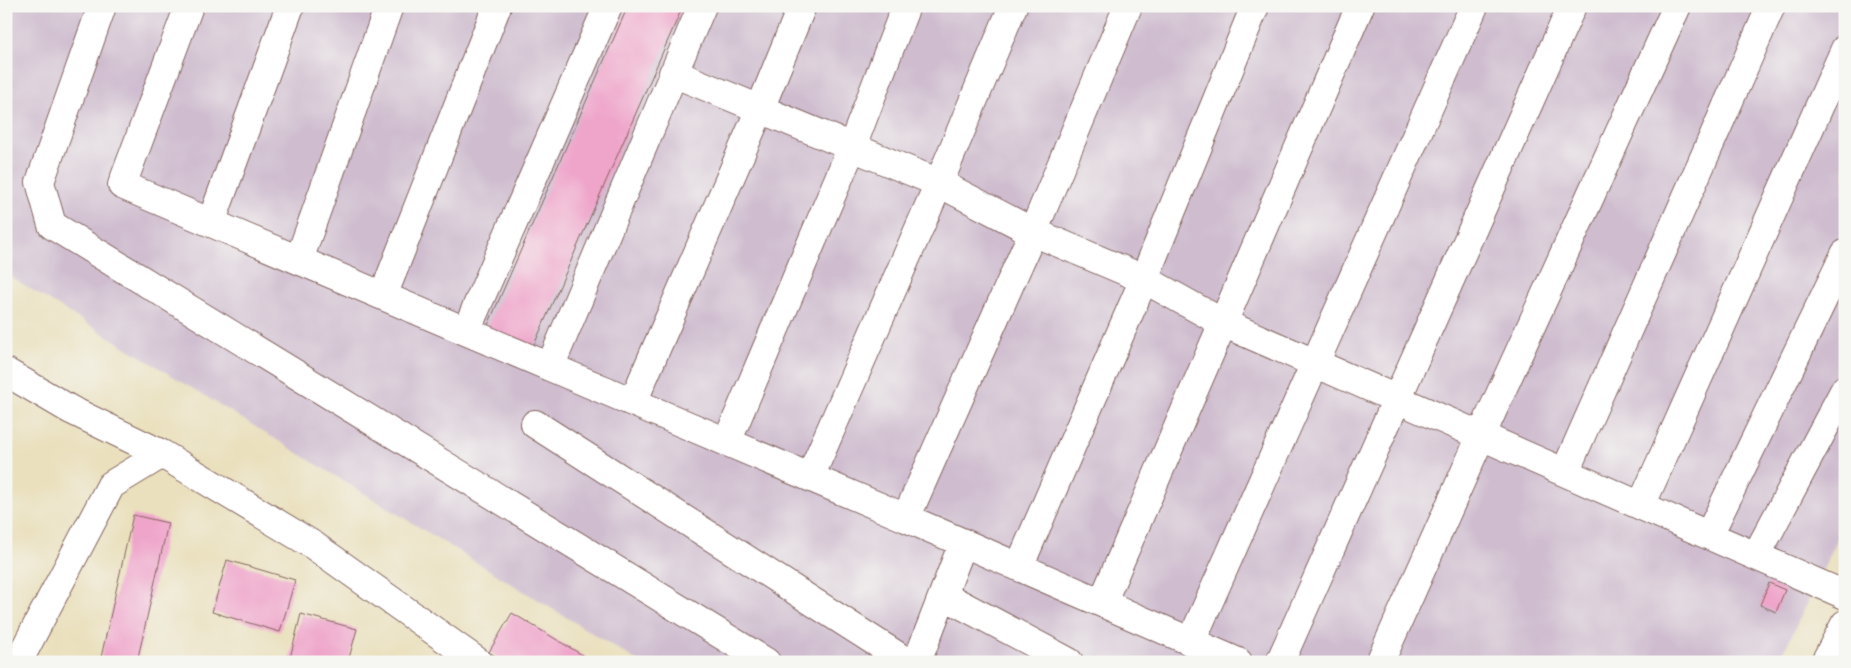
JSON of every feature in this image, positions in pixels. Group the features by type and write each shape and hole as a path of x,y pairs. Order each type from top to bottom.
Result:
{"lane":[{"path":"102,6 40,182 52,225 766,662"},
{"path":"189,6 122,185 906,518 1238,662"},
{"path":"211,223 290,6"},
{"path":"299,260 389,6"},
{"path":"383,296 497,6"},
{"path":"466,331 608,6"},
{"path":"550,367 702,6"},
{"path":"633,402 760,109 802,6"},
{"path":"727,442 852,147 906,6"},
{"path":"810,477 939,183 1013,6"},
{"path":"906,518 1033,232 1128,6"},
{"path":"1020,567 1144,279 1255,6"},
{"path":"1102,603 1360,6"},
{"path":"1192,642 1474,6"},
{"path":"1280,662 1572,6"},
{"path":"1380,662 1677,6"},
{"path":"1565,472 1771,6"},
{"path":"1641,506 1845,49"},
{"path":"673,73 939,183 1033,232 1144,279 1223,323 1845,595"},
{"path":"1709,535 1845,254"},
{"path":"6,372 71,410 162,454 313,545 478,662"},
{"path":"1756,556 1845,389"},
{"path":"535,424 907,662"},
{"path":"18,662 111,485 162,454"},
{"path":"917,662 964,543"},
{"path":"943,595 1069,662"},
{"path":"1825,662 1845,624"}],"shaded area":[{"path":"6,6 1845,6 1845,523 1779,662 639,662 6,274"}],"building":[{"path":"628,6 683,6 530,354 484,334"},
{"path":"133,515 168,523 137,662 100,662"},
{"path":"227,560 295,580 280,632 212,612"},
{"path":"1769,583 1785,590 1776,612 1760,605"},
{"path":"512,613 594,662 504,662 489,652"},
{"path":"301,614 357,629 348,662 289,662"}]}
